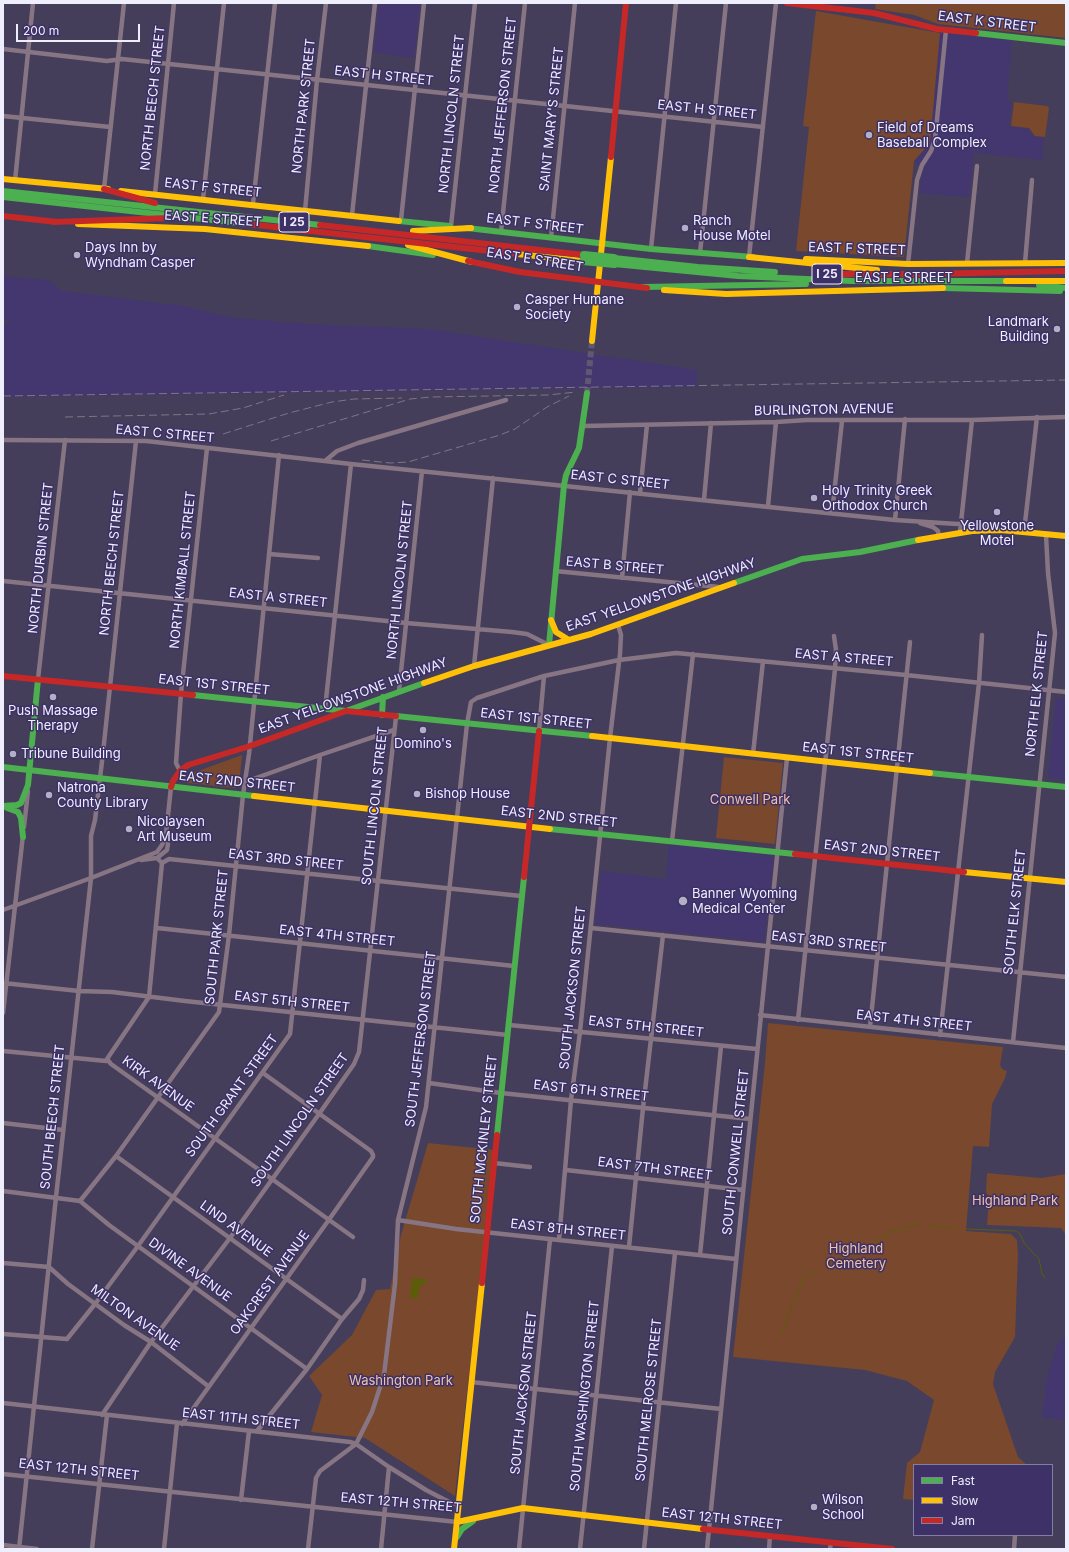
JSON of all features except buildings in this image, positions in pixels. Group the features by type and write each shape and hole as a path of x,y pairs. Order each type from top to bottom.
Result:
{"main road":[{"path":"592,341 626,3"},
{"name":"EAST K STREET","path":"787,3 826,5 874,13 926,27 946,30 1066,43"},
{"name":"EAST F STREET","path":"3,179 401,220 601,244 749,257 908,264 1066,263"},
{"path":"104,189 198,214"},
{"name":"I 25","path":"3,191 584,258 698,268 845,274 1066,272"},
{"name":"I 25","path":"3,197 198,214"},
{"path":"53,222 198,214"},
{"name":"EAST E STREET","path":"3,216 53,222 114,226 206,229 396,249 520,272 643,288 700,293 726,294 925,288 1066,291"},
{"path":"356,232 420,231 471,228"},
{"path":"356,232 472,262"},
{"path":"749,257 926,274"},
{"name":"I 25","path":"614,261 738,276 852,281 1066,281"},
{"path":"643,288 852,281"},
{"path":"1008,281 1066,288"},
{"path":"549,645 564,485 566,475 578,448 583,426 587,393"},
{"name":"EAST YELLOWSTONE HIGHWAY","path":"180,770 188,765 210,757 250,746 399,691 474,666 618,625 802,559 860,552 939,536 960,528 1066,536"},
{"path":"551,620 556,632 569,640"},
{"name":"EAST 1ST STREET","path":"3,676 610,738 1066,787"},
{"path":"3,807 17,805 22,802 28,786 38,679"},
{"path":"382,715 383,697"},
{"name":"SOUTH MCKINLEY STREET","path":"454,1549 539,731"},
{"name":"EAST 2ND STREET","path":"3,767 529,827 600,833 1066,882"},
{"path":"171,787 180,770"},
{"path":"3,807 13,809 18,812 22,837"},
{"name":"EAST 12TH STREET","path":"457,1522 523,1508 647,1524 770,1536 831,1546 892,1549"},
{"path":"456,1540 462,1529 478,1518"}],"street":[{"path":"15,180 33,3"},
{"path":"104,189 124,3"},
{"name":"NORTH BEECH STREET","path":"154,194 174,3"},
{"path":"203,199 224,3"},
{"path":"253,204 275,3"},
{"name":"NORTH PARK STREET","path":"305,210 326,3"},
{"path":"352,215 375,3"},
{"path":"401,220 416,90 424,3"},
{"name":"NORTH LINCOLN STREET","path":"451,226 475,3"},
{"name":"NORTH JEFFERSON STREET","path":"501,232 525,3"},
{"name":"SAINT MARY'S STREET","path":"551,238 575,3"},
{"path":"651,249 676,3"},
{"path":"700,253 726,3"},
{"path":"749,257 776,3"},
{"path":"908,264 917,180 922,165 931,151 935,139 946,30"},
{"name":"EAST H STREET","path":"3,49 107,61 122,59 763,127"},
{"path":"3,116 110,127"},
{"path":"967,263 977,166"},
{"path":"1025,263 1032,180"},
{"path":"325,461 337,451 358,443 506,400"},
{"path":"1024,532 1037,417"},
{"name":"BURLINGTON AVENUE","path":"583,426 807,420 972,420 1066,417"},
{"path":"895,520 905,419"},
{"path":"960,528 972,420"},
{"path":"832,513 842,421"},
{"path":"768,506 776,422"},
{"path":"704,500 710,423"},
{"path":"640,493 647,425"},
{"name":"EAST C STREET","path":"3,440 136,441 912,521 960,528"},
{"name":"NORTH DURBIN STREET","path":"38,679 65,440"},
{"name":"NORTH BEECH STREET","path":"110,687 136,441"},
{"name":"NORTH KIMBALL STREET","path":"180,770 176,763 181,694 207,448"},
{"path":"253,702 279,455"},
{"path":"325,709 350,464"},
{"name":"NORTH LINCOLN STREET","path":"399,691 422,471"},
{"path":"474,666 493,478"},
{"path":"622,578 630,492"},
{"name":"EAST C STREET","path":"912,521 933,527 938,531 939,536"},
{"name":"NORTH ELK STREET","path":"1039,784 1056,633 1049,580 1046,535"},
{"path":"269,554 318,558"},
{"name":"EAST B STREET","path":"555,572 721,587"},
{"name":"EAST A STREET","path":"3,581 526,634 549,645"},
{"name":"SOUTH JACKSON STREET","path":"559,1240 571,1100 580,1032 619,660 621,635 618,625"},
{"path":"940,1035 982,635"},
{"path":"798,1020 835,669 836,650 834,636"},
{"path":"870,1027 910,642"},
{"name":"EAST A STREET","path":"471,702 477,698 544,676 619,660 676,653 1066,692"},
{"path":"672,841 693,654"},
{"path":"753,754 763,661"},
{"path":"539,731 544,676"},
{"name":"SOUTH BEECH STREET","path":"20,1548 91,878 91,836 95,820 110,687"},
{"name":"SOUTH PARK STREET","path":"80,1201 116,1156 218,1015 221,1005 229,935 243,794 250,746 253,702"},
{"name":"SOUTH JEFFERSON STREET","path":"356,1444 372,1412 384,1375 395,1284 398,1220 424,1121 443,958 467,724 471,702"},
{"name":"SOUTH LINCOLN STREET","path":"92,1549 104,1415 151,1342 194,1287 320,1114 354,1064 360,1052 396,717"},
{"path":"245,782 394,730"},
{"name":"SOUTH GRANT STREET","path":"42,1336 67,1339 138,1246 290,1034 320,755"},
{"name":"SOUTH CONWELL STREET","path":"707,1549 786,758"},
{"name":"SOUTH ELK STREET","path":"1012,1042 1039,784"},
{"path":"3,1013 5,983 28,786"},
{"path":"3,910 157,852 160,849 166,834 171,787"},
{"path":"162,863 169,859 166,834"},
{"path":"138,860 157,858 167,850"},
{"path":"3,1051 106,1061 146,1004 149,997 157,928 162,863 157,858"},
{"name":"EAST 3RD STREET","path":"169,859 521,896"},
{"name":"EAST 4TH STREET","path":"157,928 514,966"},
{"name":"EAST 3RD STREET","path":"591,928 1066,977"},
{"path":"629,1248 643,1108 663,935"},
{"name":"EAST 5TH STREET","path":"5,983 79,991 112,992 508,1035"},
{"name":"EAST 4TH STREET","path":"760,1015 1066,1048"},
{"name":"EAST 5TH STREET","path":"509,1025 757,1050"},
{"path":"700,1255 721,1046"},
{"name":"KIRK AVENUE","path":"107,1059 111,1064 271,1180 353,1237"},
{"path":"263,1073 320,1114"},
{"name":"EAST 6TH STREET","path":"429,1083 502,1093 750,1119"},
{"name":"OAKCREST AVENUE","path":"180,1423 251,1328 372,1159 373,1154 370,1151 320,1114"},
{"path":"3,1123 64,1130"},
{"name":"LIND AVENUE","path":"116,1156 342,1319"},
{"path":"494,1163 530,1167"},
{"name":"EAST 7TH STREET","path":"566,1170 743,1190"},
{"path":"3,1191 80,1201"},
{"name":"DIVINE AVENUE","path":"80,1201 109,1225 307,1369"},
{"name":"EAST 8TH STREET","path":"398,1220 486,1232 736,1259"},
{"name":"SOUTH JACKSON STREET","path":"519,1549 550,1239"},
{"name":"SOUTH WASHINGTON STREET","path":"580,1549 612,1246"},
{"name":"SOUTH MELROSE STREET","path":"644,1549 675,1252"},
{"path":"3,1262 49,1267"},
{"name":"MILTON AVENUE","path":"49,1267 95,1304 151,1342 208,1386"},
{"path":"256,1431 307,1369 342,1319 359,1299 363,1290 364,1280"},
{"path":"3,1334 42,1336"},
{"path":"471,1382 721,1409"},
{"name":"EAST 11TH STREET","path":"3,1404 350,1442 356,1444 432,1494 451,1503 459,1504"},
{"path":"164,1549 180,1423"},
{"path":"241,1500 249,1431"},
{"path":"308,1549 316,1478 320,1471 356,1444"},
{"path":"381,1549 389,1467"},
{"name":"EAST 12TH STREET","path":"3,1474 170,1493 457,1522"},
{"path":"769,1549 770,1536"},
{"path":"1014,1549 1015,1536"},
{"path":"3,1545 37,1549"}],"shaded area":[{"path":"379,3 420,3 414,58 374,52"},
{"path":"940,33 1012,40 1007,101 1012,102 1009,126 1028,129 1035,137 1044,138 1042,160 974,153 969,197 919,193 923,170 914,161 930,143"},
{"path":"3,276 48,280 63,291 183,306 228,317 306,324 428,329 697,370 697,387 3,397 3,328 9,322 3,317"},
{"path":"1056,698 1066,699 1066,780 1048,778"},
{"name":"Banner Wyoming Medical Center","path":"669,844 774,855 764,942 595,924 601,871 666,879"},
{"path":"412,1278 426,1279 426,1285 420,1284 418,1298 410,1298"},
{"path":"1066,1335 1066,1420 1042,1418 1047,1378 1056,1347"}],"green space":[{"path":"876,3 1066,3 1066,38 938,24 914,15 875,9"},
{"name":"Field of Dreams Baseball Complex","path":"816,11 940,33 930,143 914,161 904,257 796,251 809,127 803,126"},
{"path":"1014,102 1047,106 1049,108 1045,137 1035,136 1029,128 1011,126"},
{"path":"242,755 239,786 235,788 188,783 184,780 195,772"},
{"name":"Conwell Park","path":"724,757 783,763 775,844 716,838"},
{"name":"Highland Cemetery","path":"768,1023 1003,1047 1000,1065 1002,1069 1007,1071 992,1104 989,1147 973,1146 966,1231 1011,1234 1017,1240 1018,1255 1015,1337 995,1372 993,1384 1018,1457 1026,1464 913,1464 913,1500 903,1499 907,1463 920,1452 934,1400 907,1381 865,1370 733,1357"},
{"name":"Washington Park","path":"428,1143 495,1150 455,1496 365,1438 311,1432 322,1395 309,1376 352,1335 376,1290 390,1289 401,1235"},
{"name":"Highland Park","path":"987,1173 1041,1178 1066,1174 1066,1235 1061,1228 987,1225 989,1197 986,1192"}],"waterway":[{"path":"826,1266 873,1244 879,1238 891,1232 918,1225"},
{"path":"928,1225 956,1228"},
{"path":"966,1229 1016,1231 1020,1234 1024,1243 1039,1259 1042,1274 1045,1278"},
{"path":"782,1332 803,1279 818,1270"}],"tunnel":[{"path":"587,393 592,341"}],"railway":[{"path":"3,396 1066,380"},
{"path":"271,441 410,399 431,397 548,395 576,392"},
{"path":"65,417 209,414 243,408 284,395"},
{"path":"362,460 390,463 408,462 500,435 515,429 547,407 569,396"},
{"path":"223,434 289,413 332,402 354,399 402,398"}],"traffic: fast":[{"path":"976,33 1066,43"},
{"path":"3,191 320,225"},
{"path":"3,197 248,224"},
{"path":"399,221 450,226"},
{"path":"467,228 651,249 753,257"},
{"path":"368,246 433,255"},
{"path":"584,255 614,258"},
{"path":"614,258 698,267 775,272"},
{"path":"583,261 614,264"},
{"path":"614,264 738,276 852,281 1006,281"},
{"path":"643,287 806,284"},
{"path":"1039,285 1066,288"},
{"path":"943,288 1060,291"},
{"path":"549,645 564,485 566,475 579,448 587,393"},
{"path":"734,583 802,559 860,552 918,540"},
{"path":"3,806 17,805 21,803 28,785 38,679"},
{"path":"193,695 346,711 424,683"},
{"path":"382,715 383,697"},
{"path":"396,716 592,736"},
{"path":"3,767 254,796"},
{"path":"930,773 1066,787"},
{"path":"7,808 18,812 21,818 23,837"},
{"path":"550,829 795,854"},
{"path":"497,1135 524,877"},
{"path":"457,1537 462,1529 473,1521"}],"traffic: slow":[{"path":"592,341 611,157"},
{"path":"3,179 108,189"},
{"path":"121,191 399,221"},
{"path":"78,224 205,229 368,246"},
{"path":"413,231 471,228"},
{"path":"408,245 472,262"},
{"path":"517,254 583,261"},
{"path":"749,257 877,270"},
{"path":"806,259 908,264 1066,263"},
{"path":"1006,281 1066,281"},
{"path":"664,290 726,294 943,288"},
{"path":"918,540 972,531 1001,530 1066,536"},
{"path":"424,683 474,666 591,634 734,583"},
{"path":"551,620 556,632 569,640"},
{"path":"592,736 930,773"},
{"path":"254,796 550,829"},
{"path":"964,872 1066,882"},
{"path":"454,1549 482,1283"},
{"path":"457,1522 523,1508 703,1529"}],"traffic: jam":[{"path":"611,157 626,3"},
{"path":"787,3 874,13 937,29 976,33"},
{"path":"104,189 155,203"},
{"path":"3,216 57,222"},
{"path":"53,222 170,218"},
{"path":"248,224 517,254"},
{"path":"320,225 584,255"},
{"path":"468,261 520,272 647,288"},
{"path":"815,274 925,274 1066,271"},
{"path":"3,676 193,695"},
{"path":"171,787 180,771 188,765 250,746 346,711 396,716"},
{"path":"524,877 539,731"},
{"path":"795,854 964,872"},
{"path":"482,1283 497,1135"},
{"path":"703,1529 892,1549"}],"place":[{"name":"Field of Dreams Baseball Complex","path":"869,135"},
{"name":"Ranch House Motel","path":"685,228"},
{"name":"Days Inn by Wyndham Casper","path":"77,255"},
{"name":"Casper Humane Society","path":"517,307"},
{"name":"Landmark Building","path":"1057,329"},
{"name":"Holy Trinity Greek Orthodox Church","path":"814,498"},
{"name":"Yellowstone Motel","path":"997,512"},
{"name":"Push Massage Therapy","path":"53,697"},
{"name":"Domino's","path":"423,730"},
{"name":"Tribune Building","path":"13,754"},
{"name":"Bishop House","path":"417,794"},
{"name":"Natrona County Library","path":"49,795"},
{"name":"Nicolaysen Art Museum","path":"129,829"},
{"name":"Banner Wyoming Medical Center","path":"683,901"},
{"name":"Wilson School","path":"814,1507"}]}
